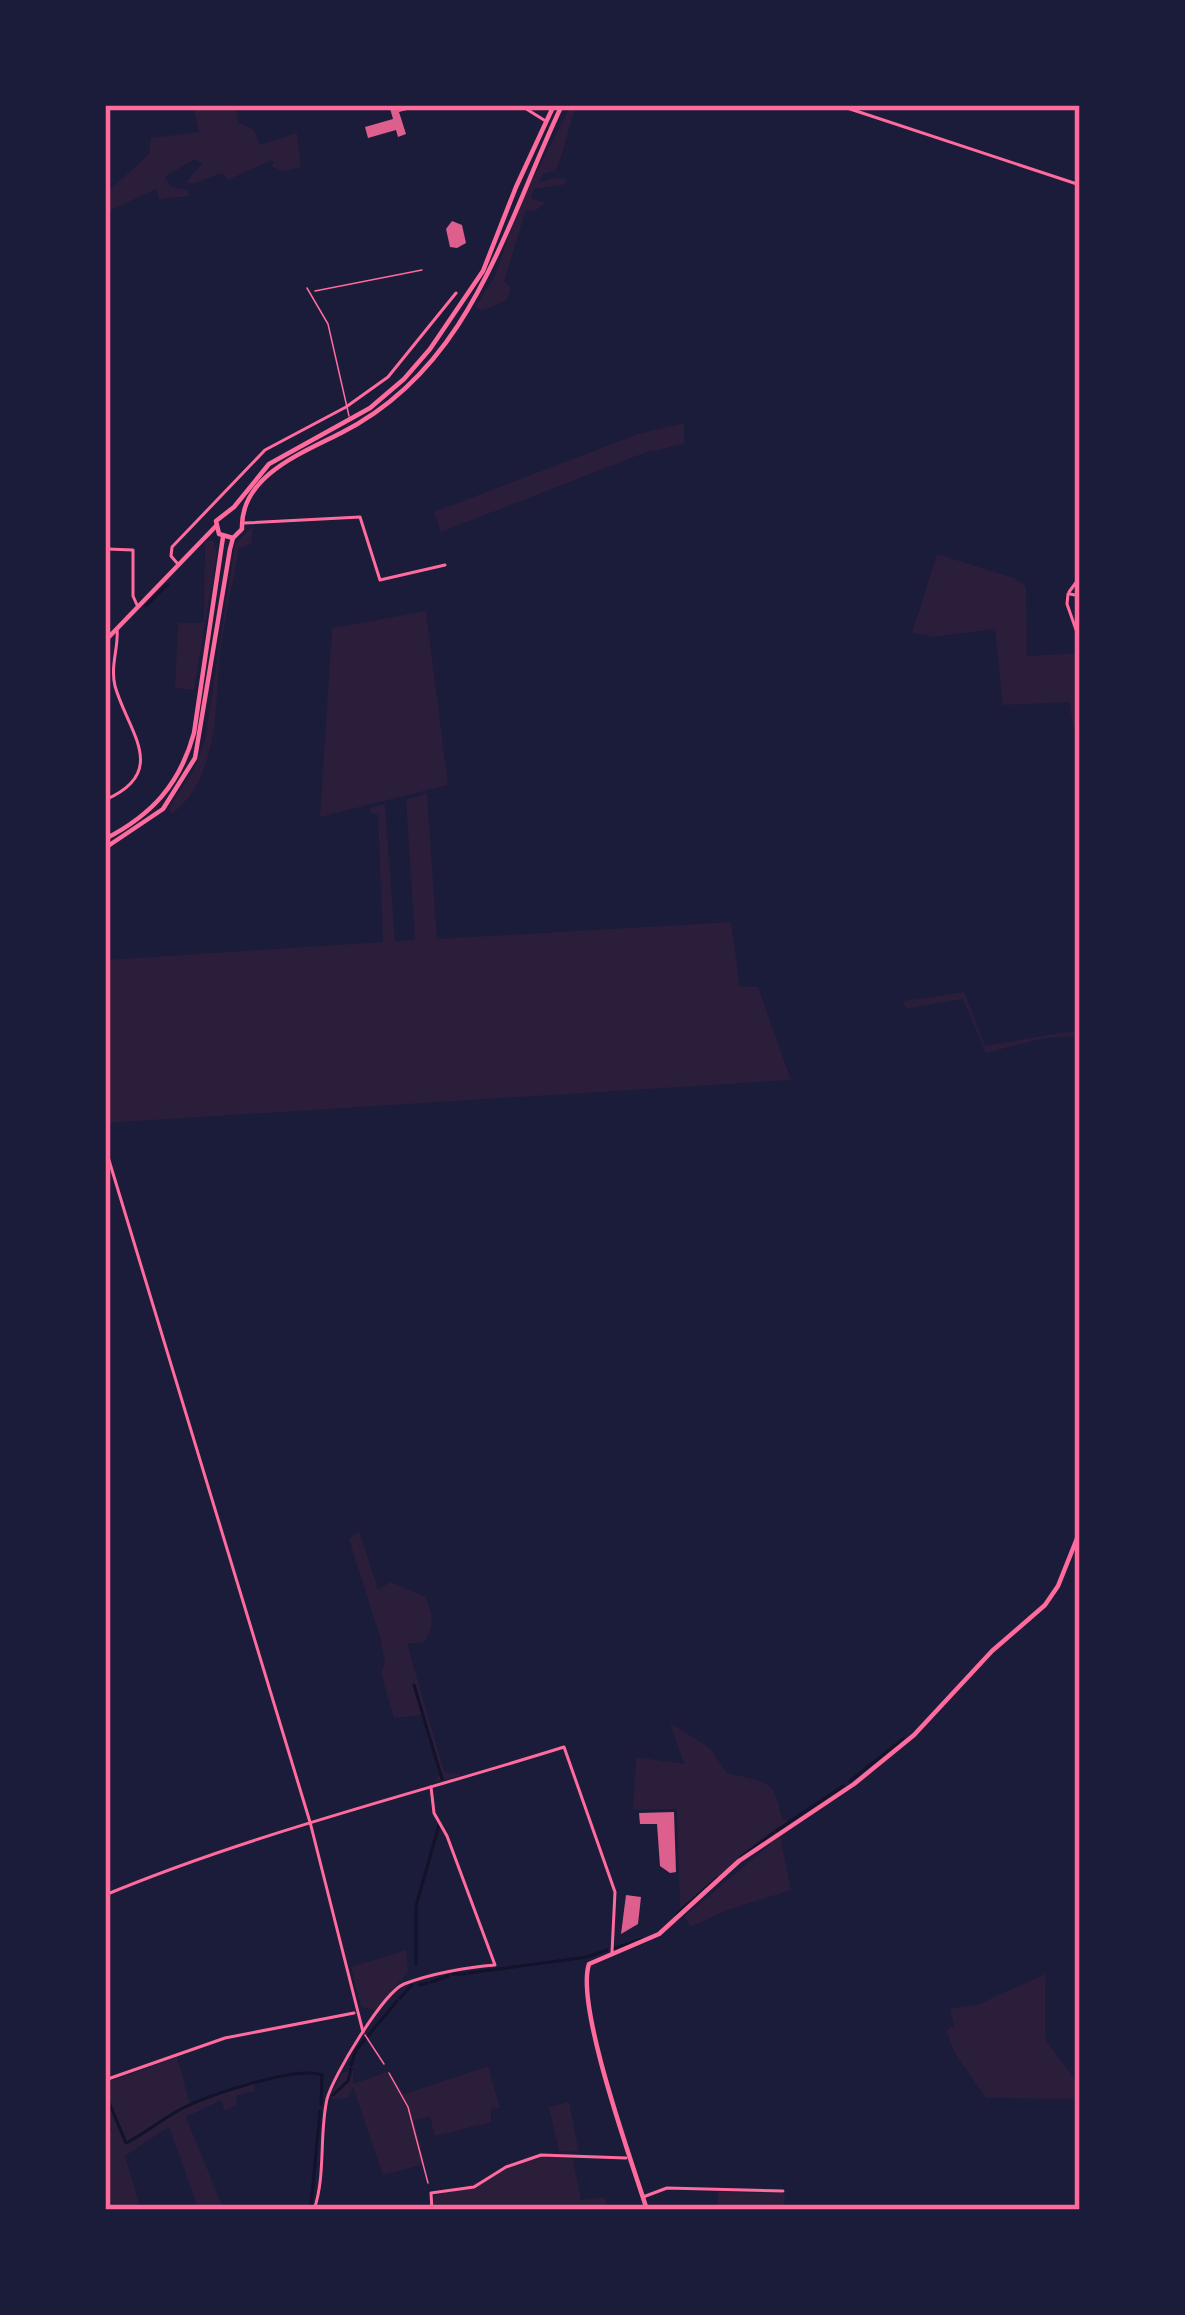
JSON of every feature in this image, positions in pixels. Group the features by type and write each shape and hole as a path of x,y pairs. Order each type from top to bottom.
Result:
{"main road":[{"path":"105,641 216,526 220,515 229,512 268,464 351,420 404,380 465,303 558,105"},
{"path":"105,844 162,810 195,758 233,538 240,532 248,500 269,475 384,407 445,344 496,262 558,105"},
{"path":"229,512 241,521"},
{"path":"105,844 158,804 185,763 194,733 221,536 216,526"},
{"path":"200,540 233,538"},
{"path":"647,2210 608,2089 586,1981 589,1964 658,1934 739,1861 854,1784 914,1735 992,1651 1045,1605 1080,1532"}],"street":[{"path":"520,105 547,121"},
{"path":"753,107 761,105"},
{"path":"838,105 1080,185"},
{"path":"178,564 171,556 172,547 258,456 346,407 398,368 456,293"},
{"path":"241,521 360,517 380,580 445,565"},
{"path":"106,548 134,550 133,596 138,606"},
{"path":"1080,577 1066,604 1080,641"},
{"path":"1068,594 1080,596"},
{"path":"105,800 130,785 140,759 138,739 113,679 117,629"},
{"path":"105,1147 310,1822 366,2036"},
{"path":"105,1895 167,1869 310,1822 564,1747 615,1892 611,1953"},
{"path":"315,2208 327,2099 393,1993 405,1984 456,1970 495,1965 434,1813 431,1785"},
{"path":"105,2080 225,2038 356,2012"},
{"path":"432,2210 431,2193 474,2187 506,2167 541,2155 630,2157"},
{"path":"643,2198 667,2188 783,2191"}],"lane":[{"path":"351,420 328,324 309,290 422,270"},
{"path":"366,2036 384,2064"}],"path":[{"path":"384,2064 408,2107 431,2193"}],"shaded area":[{"path":"202,105 235,105 238,122 254,130 260,145 297,133 301,167 284,171 271,167 271,160 228,180 222,173 192,184 186,182 202,164 195,159 165,177 172,187 188,190 189,196 161,199 160,204 156,189 105,213 105,194 149,154 151,138 199,132 194,110 203,109"},
{"path":"571,105 577,105 559,163 538,183 567,179 563,185 534,189 531,198 545,203 534,212 526,210 504,281 511,287 507,300 482,311 475,307 494,278 518,208"},
{"path":"684,423 684,444 644,453 441,532 434,512 638,434"},
{"path":"253,526 251,544 239,548 221,645 209,752 195,787 171,814 169,808 194,769 205,740 235,544"},
{"path":"213,540 217,553 194,690 175,688 178,623 204,623 205,542"},
{"path":"937,554 1014,578 1026,587 1027,656 1080,653 1080,743 1076,744 1069,702 1003,705 995,629 933,637 912,633"},
{"path":"426,611 448,785 320,817 332,628"},
{"path":"427,793 437,939 731,922 740,987 758,987 791,1080 105,1123 105,960 383,942 378,815 370,808 385,804 395,941 415,940 406,800"},
{"path":"964,992 985,1046 1066,1032 1077,1036 1045,1038 986,1053 963,999 906,1009 903,1001"},
{"path":"359,1531 378,1589 391,1582 426,1597 430,1630 424,1642 407,1644 444,1771 462,1775 434,1782 439,1774 421,1715 394,1718 381,1673 385,1662 380,1637 349,1539"},
{"path":"670,1723 710,1748 727,1773 766,1784 776,1796 782,1819 788,1821 680,1908 677,1809 633,1810 636,1757 684,1764"},
{"path":"780,1836 791,1890 691,1927 684,1917"},
{"path":"406,1950 408,1972 376,2010 361,2007 351,1967"},
{"path":"1045,1974 1045,2039 1080,2086 1080,2099 986,2098 954,2052 946,2030 954,2026 950,2009 979,2004"},
{"path":"177,2057 190,2104 254,2082 255,2091 236,2096 237,2104 225,2111 221,2100 186,2117 223,2208 199,2210 169,2127 125,2156 139,2204 129,2210 108,2210 105,2133 112,2130 105,2108 105,2083"},
{"path":"488,2066 500,2108 491,2109 491,2122 435,2136 430,2117 414,2120 425,2164 383,2175 353,2087 348,2098 332,2099 331,2095 342,2073 353,2070 353,2084 389,2071 404,2094"},
{"path":"569,2102 579,2152 559,2151 549,2107"},
{"path":"546,2155 573,2159 581,2200 604,2197 609,2210 434,2210 434,2196"},
{"path":"718,2192 785,2193 784,2210 717,2210"}],"building":[{"path":"389,105 406,105 407,110 399,112 406,134 398,137 396,130 368,138 365,127 393,119"},
{"path":"452,221 462,225 466,243 457,248 450,247 446,229"},
{"path":"674,1812 676,1872 670,1873 660,1866 657,1824 640,1824 639,1813"},
{"path":"626,1895 641,1897 638,1924 621,1934"}],"waterway":[{"path":"146,606 168,584"},
{"path":"414,1685 442,1779"},
{"path":"850,1781 903,1739"},
{"path":"776,1831 843,1786"},
{"path":"416,1964 416,1906 439,1825"},
{"path":"741,1857 773,1833"},
{"path":"677,1914 717,1878"},
{"path":"615,1948 642,1939"},
{"path":"469,1973 587,1957 607,1950"},
{"path":"453,1974 465,1974"},
{"path":"431,1982 448,1976"},
{"path":"419,1985 427,1983"},
{"path":"400,1998 412,1985"},
{"path":"351,2065 356,2050 397,2001"},
{"path":"333,2095 348,2081 351,2069"},
{"path":"105,2093 126,2143 183,2108 232,2089 294,2074 322,2075 321,2105"},
{"path":"316,2210 311,2206 320,2111"}]}
